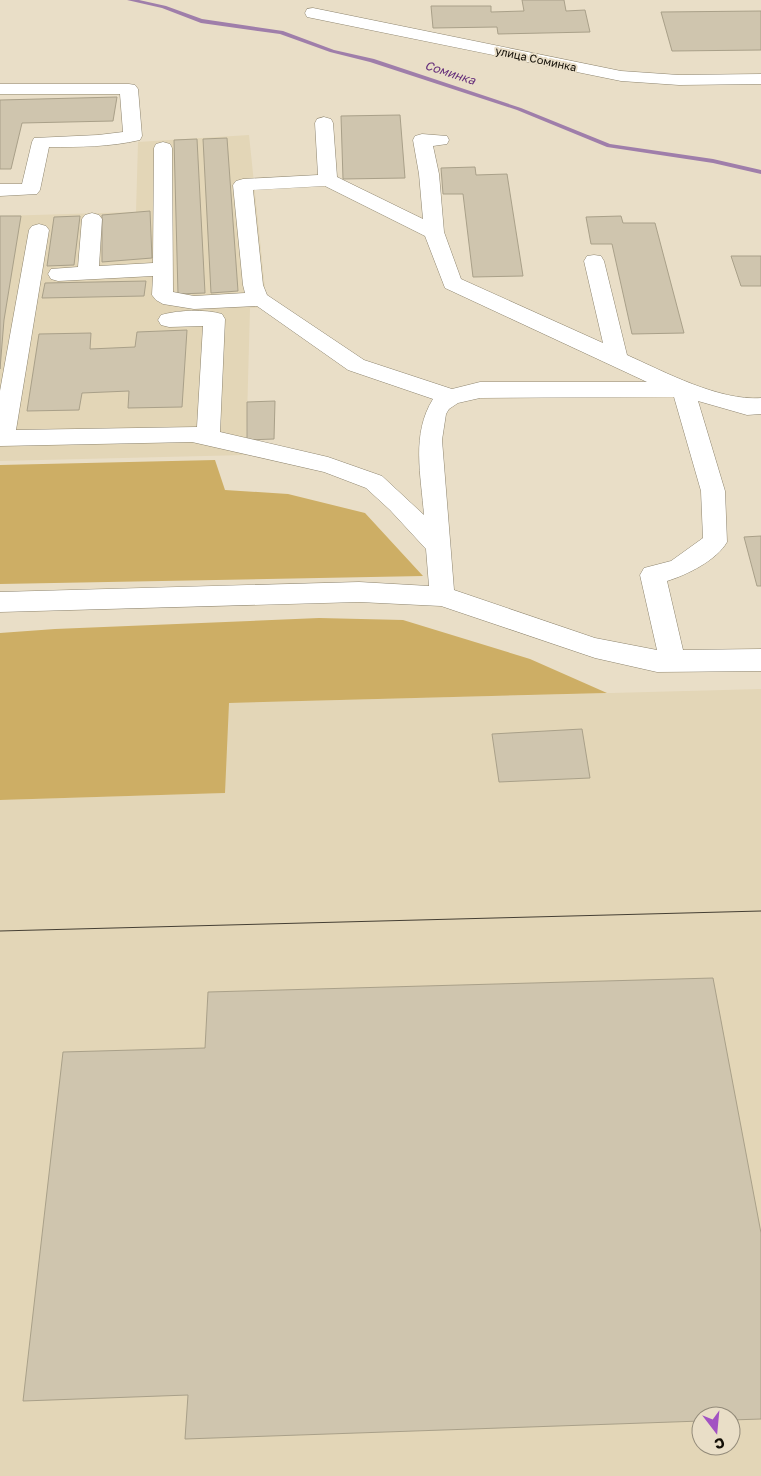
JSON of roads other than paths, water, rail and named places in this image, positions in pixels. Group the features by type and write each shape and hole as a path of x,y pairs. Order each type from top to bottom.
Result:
{"street":[{"name":"улица Соминка","path":"313,13 621,76 679,80 761,79"},
{"path":"0,89 129,89 133,136 98,142 41,142 30,190 0,190"},
{"path":"324,123 328,180"},
{"path":"440,140 422,140 428,174 434,232 452,283 683,389 746,406 761,406"},
{"path":"163,148 163,294 173,301 258,299 264,301 356,365 451,397"},
{"path":"258,299 252,285 243,185 328,180 434,232"},
{"path":"88,272 92,219"},
{"path":"38,230 3,439 192,434 328,465 374,482 439,547"},
{"path":"594,261 617,358"},
{"path":"58,274 163,270"},
{"path":"169,320 214,319 208,438"},
{"path":"442,596 430,440 435,414 441,404 451,397 480,390 683,389"},
{"path":"672,661 652,575 679,568 715,542 713,491 683,389"},
{"path":"0,602 358,592 442,596 595,648 657,661 761,660"}],"waterway":[{"name":"Соминка","path":"130,0 164,7 201,21 281,32 332,51 372,60 519,109 609,146 713,161 761,172"}],"tram line":[{"path":"0,931 761,911"}]}
